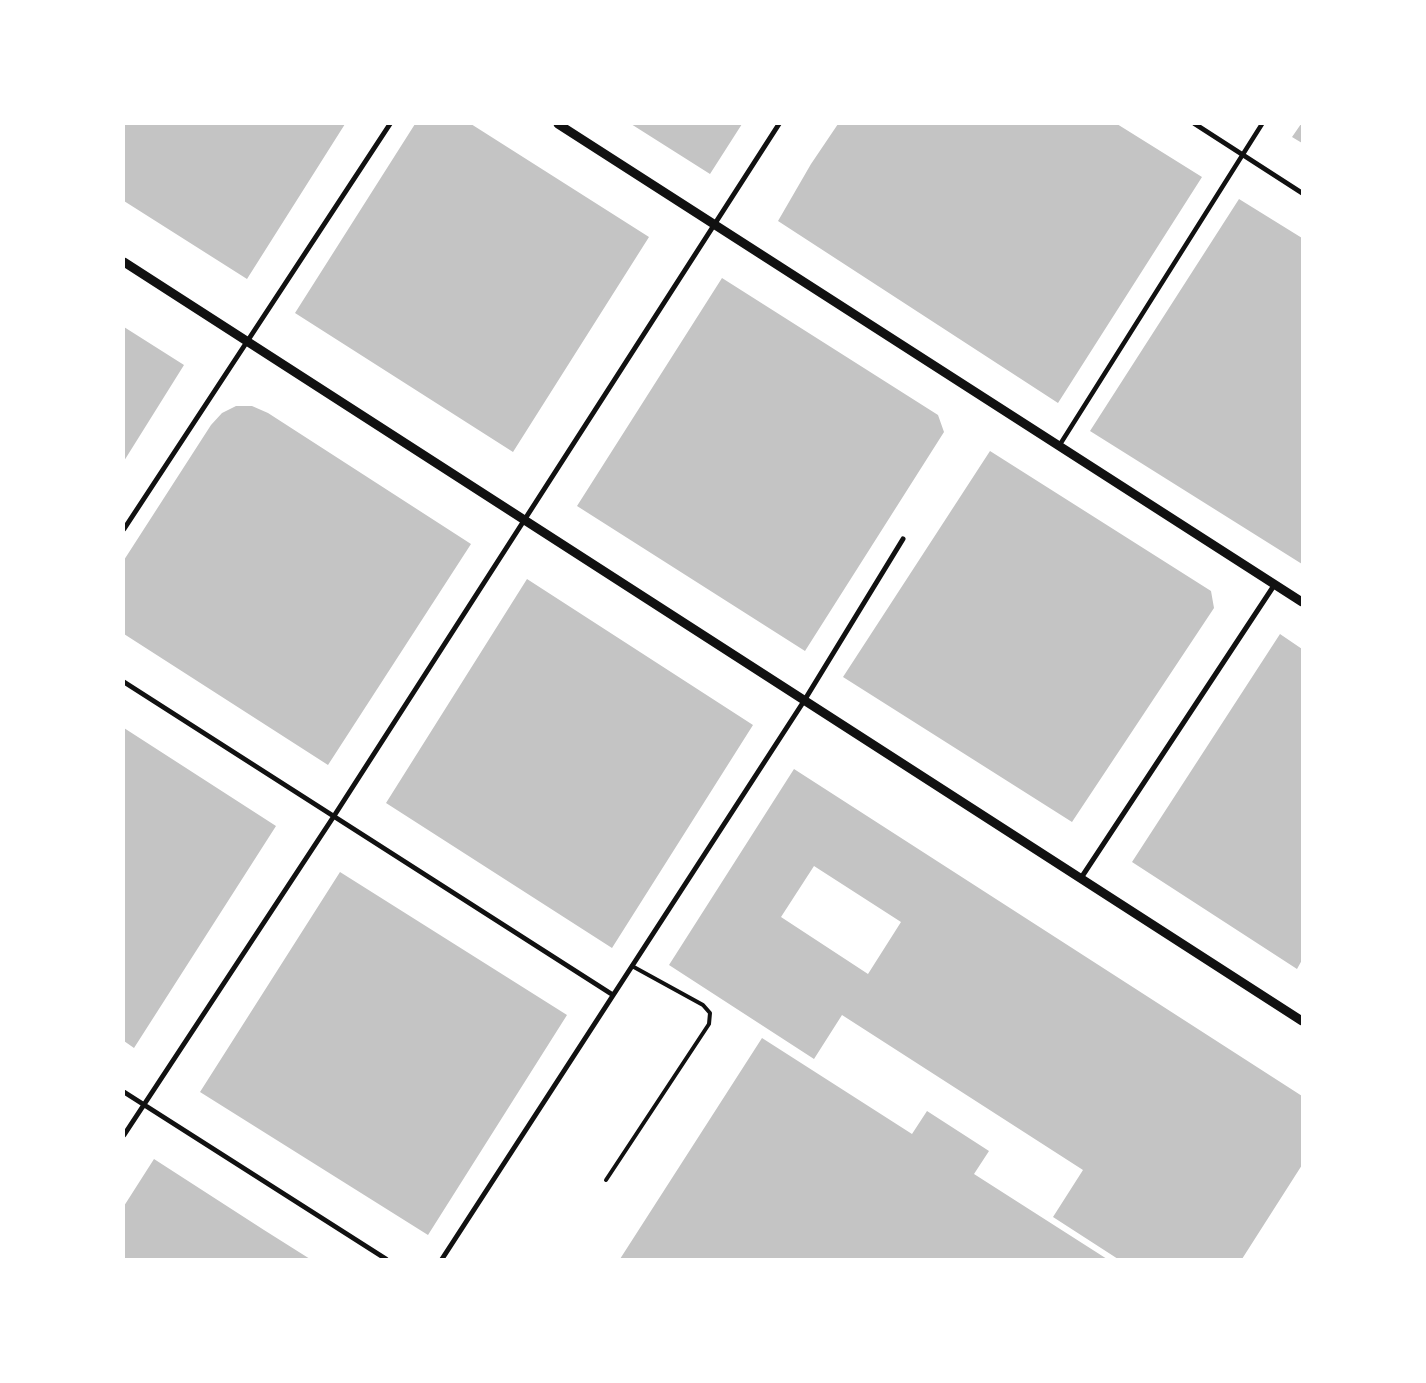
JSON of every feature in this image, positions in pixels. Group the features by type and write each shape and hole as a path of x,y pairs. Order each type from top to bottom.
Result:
{"street":[{"path":"124,528 390,124"},
{"path":"558,124 1302,602"},
{"path":"124,1135 334,816 779,124"},
{"path":"1194,124 1302,193"},
{"path":"1058,446 1262,124"},
{"path":"124,262 1302,1021"},
{"path":"442,1259 804,701 903,539"},
{"path":"1081,878 1274,584"},
{"path":"124,682 613,996"},
{"path":"124,1092 386,1259"}],"lane":[{"path":"606,1180 709,1024 710,1013 702,1005 632,966"}],"building":[{"path":"124,124 345,124 247,279 124,201"},
{"path":"415,124 471,124 649,237 513,452 295,313"},
{"path":"631,124 742,124 710,174"},
{"path":"838,124 1117,124 1202,177 1058,403 778,221 811,164"},
{"path":"1302,124 1302,143 1292,137"},
{"path":"1239,199 1302,238 1302,564 1090,431"},
{"path":"722,278 938,415 944,432 805,651 577,506"},
{"path":"124,327 184,365 124,461"},
{"path":"236,406 252,406 268,413 471,544 328,765 124,634 124,560 211,425 222,413"},
{"path":"990,451 1211,591 1214,608 1072,822 843,677"},
{"path":"527,579 753,725 612,948 386,803"},
{"path":"1280,634 1302,649 1302,960 1297,969 1132,862"},
{"path":"124,728 276,826 134,1048 124,1041"},
{"path":"794,769 1302,1096 1302,1165 1242,1259 1118,1259 1053,1217 1083,1170 842,1015 814,1059 669,965","holes":["814,866 901,922 868,974 781,917"]},
{"path":"340,872 567,1015 428,1235 200,1092"},
{"path":"762,1038 912,1134 927,1111 989,1151 974,1174 1107,1259 620,1259"},
{"path":"154,1159 310,1259 124,1259 124,1206"}]}
